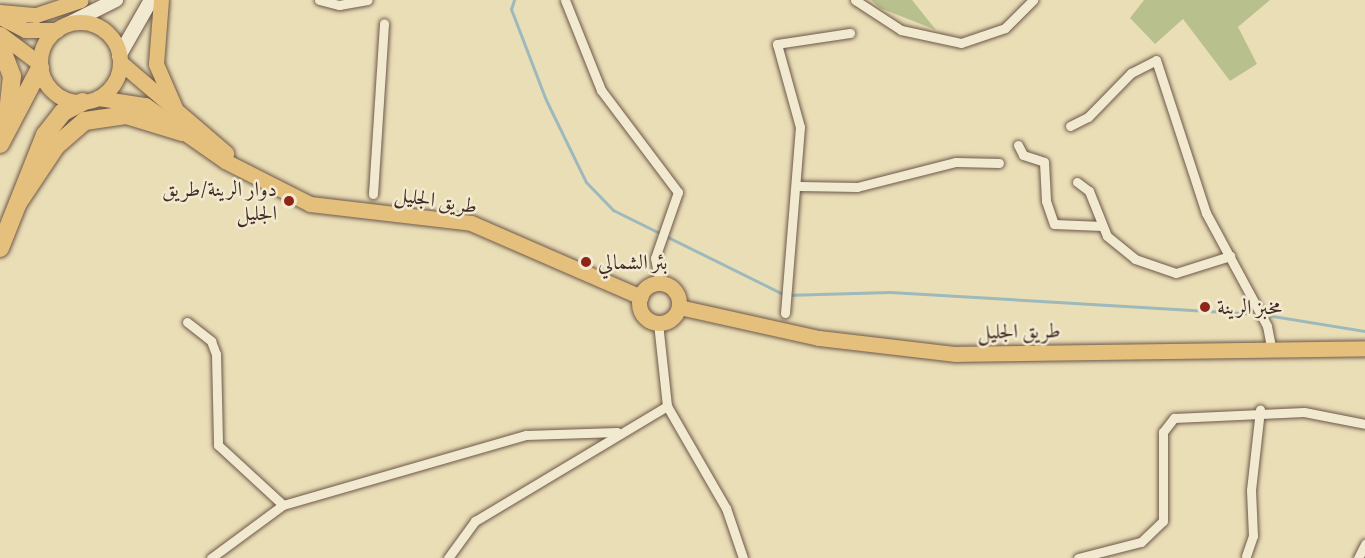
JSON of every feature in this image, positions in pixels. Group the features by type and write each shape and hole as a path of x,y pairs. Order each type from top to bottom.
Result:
{"highway":[{"path":"0,45 12,76 3,138"},
{"path":"3,138 40,66"},
{"path":"0,248 51,125 90,100"},
{"path":"18,203 56,146 85,121 126,115 182,124"}],"main road":[{"path":"0,12 36,15 81,0"},
{"path":"40,66 43,46 62,27 116,0"},
{"path":"90,100 112,86 120,59 151,0"},
{"path":"161,0 156,64 182,124"},
{"path":"0,17 25,30 62,27 100,28 120,59 182,124"},
{"path":"0,34 40,66 54,93 90,100 135,101 182,124"},
{"name":"طريق الجليل","path":"182,124 253,176 310,204 471,223 641,297"},
{"path":"660,284 676,293 679,307 670,319 658,323 644,315 641,297 660,284"},
{"name":"طريق الجليل","path":"679,307 819,339 956,354 1271,346 1365,348"}],"street":[{"path":"319,0 339,5 368,0"},
{"path":"566,0 601,90 678,192 655,258 660,284"},
{"path":"855,0 901,30 961,43 1005,28 1033,0"},
{"path":"373,195 384,23"},
{"path":"785,313 800,186 800,127 777,44 850,33"},
{"path":"1070,126 1088,117 1131,73 1156,60 1206,213 1267,326 1271,346"},
{"path":"1018,145 1023,155 1044,162 1046,201 1054,224 1102,226"},
{"path":"800,186 857,187 956,162 999,163"},
{"path":"1077,183 1089,191 1102,226 1117,248 1162,270 1193,270 1230,256"},
{"path":"187,322 214,346 218,445 283,505"},
{"path":"658,323 667,406 721,498 743,558"},
{"path":"448,558 475,521 617,432 667,406"},
{"path":"1246,556 1253,536 1251,490 1260,410"},
{"path":"1078,558 1141,542 1163,521 1167,423 1184,416 1260,410 1304,411 1365,424"},
{"path":"211,558 283,505 526,435 617,432"},
{"path":"1358,558 1365,544"}],"green space":[{"path":"871,0 912,0 936,30 880,8"},
{"path":"1144,0 1270,0 1238,27 1257,64 1230,81 1183,19 1155,44 1130,18"}],"waterway":[{"path":"514,0 511,9 546,100 586,182 613,210 785,295 890,292 1246,313"},
{"path":"1266,315 1365,331"}],"place":[{"name":"دوار الرينة/طريق الجليل","path":"289,201"},
{"name":"بئر الشمالي","path":"586,262"},
{"name":"مخبز الرينة","path":"1205,307"}]}
